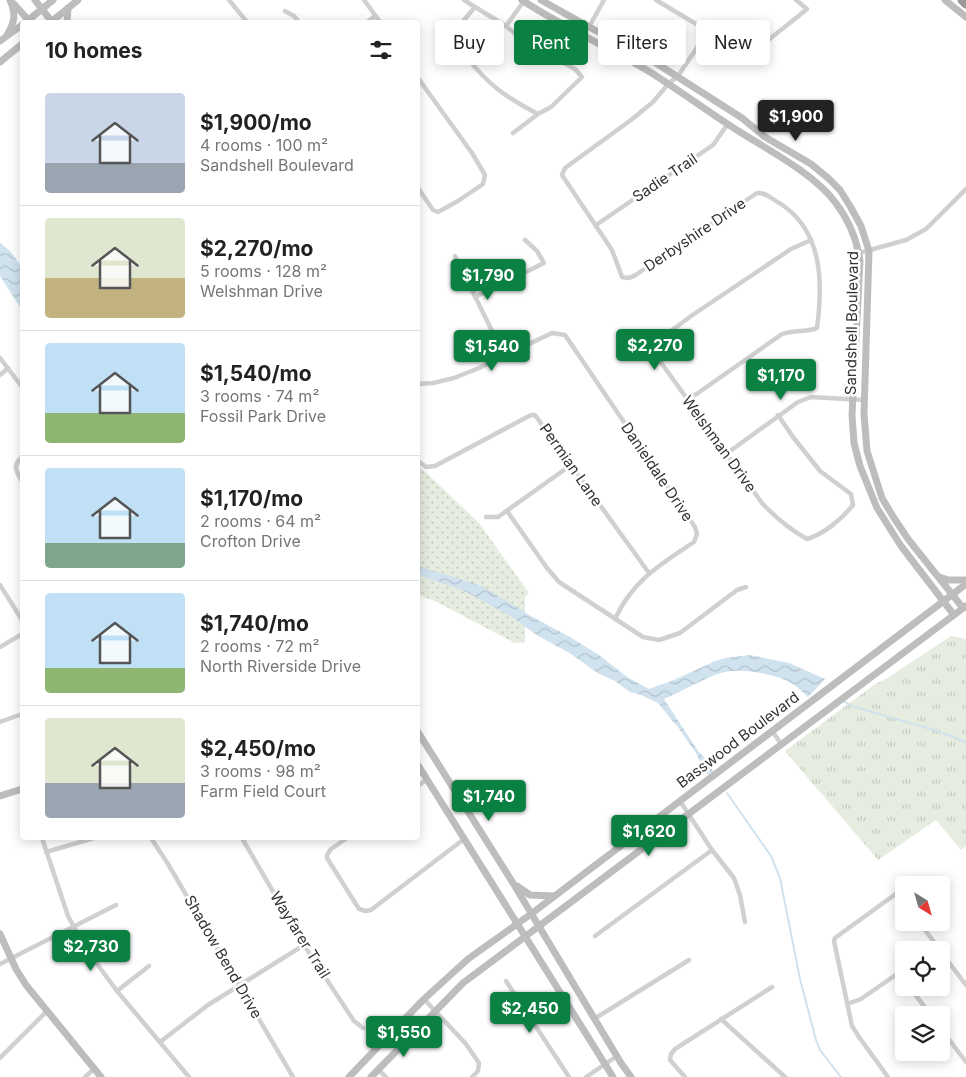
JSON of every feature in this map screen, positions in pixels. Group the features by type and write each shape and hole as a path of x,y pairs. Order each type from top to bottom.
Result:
{"highway":[{"path":"962,0 966,4"}],"main road":[{"path":"10,0 25,20"},
{"path":"7,35 15,17 10,0"},
{"path":"35,0 50,20"},
{"path":"30,20 53,0"},
{"path":"53,20 78,0"},
{"name":"Sandshell Boulevard","path":"523,0 669,83 728,125 772,152 819,186 834,201 846,219 859,253 852,399 854,444 860,466 877,508 901,546 954,615"},
{"name":"Sandshell Boulevard","path":"541,0 633,49 678,76 742,118 765,136 811,164 840,190 861,226 870,251 864,414 867,452 882,498 908,539 964,607"},
{"path":"945,0 966,17"},
{"path":"67,20 68,8"},
{"path":"0,41 20,27"},
{"path":"0,62 20,46"},
{"path":"939,577 949,580 966,580"},
{"name":"Basswood Boulevard","path":"348,1077 424,999 468,959 531,914 966,584"},
{"name":"Basswood Boulevard","path":"371,1077 463,983 964,607"},
{"path":"420,735 631,1077"},
{"path":"420,769 613,1077"},
{"path":"0,796 20,790"},
{"path":"513,883 530,895 554,896"},
{"path":"0,934 16,969 26,985 46,1012 101,1077"}],"street":[{"path":"230,0 245,20"},
{"path":"364,0 378,20"},
{"path":"464,0 506,26 524,41 575,69 582,77 551,108 538,114 513,133"},
{"path":"506,26 523,0"},
{"path":"589,27 604,0"},
{"path":"656,0 696,24"},
{"path":"770,38 807,9 796,0"},
{"path":"475,7 454,33 455,41 482,76 508,98 538,114"},
{"path":"285,11 297,20"},
{"path":"370,20 375,16"},
{"path":"669,83 678,76 696,49"},
{"path":"420,81 485,175 483,184 438,212 432,210 420,191"},
{"name":"Derbyshire Drive","path":"669,83 653,102 562,171 562,175 612,250 622,277 634,276 757,193 762,192 785,207 804,226 818,260 820,279 820,306 817,328 813,330 792,330 782,334 688,400"},
{"name":"Sadie Trail","path":"596,225 712,145 728,125"},
{"path":"859,253 906,240 926,228 966,189"},
{"path":"475,297 544,263 537,251 525,240"},
{"name":"Welshman Drive","path":"778,415 820,471 851,494 853,505 849,510 816,536 807,539 791,530 776,518 762,503 652,350 653,344 694,314 784,254 811,240"},
{"path":"420,384 454,378 504,355 455,256"},
{"name":"Danieldale Drive","path":"504,355 552,333 565,335 695,527 697,534 694,542 649,573 626,597 615,619"},
{"path":"0,358 20,384"},
{"path":"0,375 8,368"},
{"path":"726,454 798,402 811,397 865,400"},
{"name":"Permian Lane","path":"420,462 426,467 435,466 533,415 537,416 649,573"},
{"path":"20,459 15,465 15,469 20,478"},
{"path":"486,517 495,518 507,511 571,464"},
{"path":"507,511 559,582 643,637 659,640 669,638 693,624 737,590 746,587"},
{"path":"0,585 20,617"},
{"path":"0,647 20,635"},
{"path":"0,722 20,715"},
{"path":"772,732 781,744"},
{"path":"420,784 426,780"},
{"path":"680,801 712,850 734,878 746,922"},
{"path":"344,840 331,849 327,858 359,909 366,911 371,910 464,839"},
{"path":"43,840 72,926 86,949 117,991 189,1077"},
{"path":"46,852 87,840"},
{"name":"Shadow Bend Drive","path":"152,840 293,1077"},
{"name":"Wayfarer Trail","path":"243,840 304,945 354,1020 363,1028"},
{"path":"595,936 712,850"},
{"path":"888,1077 856,1032 850,1019 834,940 895,894"},
{"path":"0,964 116,905"},
{"path":"160,1042 208,1004 304,945"},
{"path":"594,1019 689,960"},
{"path":"950,963 966,985"},
{"path":"117,991 149,966"},
{"path":"848,1004 861,999 895,975"},
{"path":"506,981 569,1077"},
{"path":"684,1077 673,1065 670,1057 674,1049 772,987"},
{"path":"916,996 924,1006"},
{"path":"424,999 466,1044 479,1063 478,1071 472,1077"},
{"path":"0,1058 46,1012"},
{"path":"721,1019 785,1077"},
{"path":"950,1040 966,1062"},
{"path":"586,1077 617,1056"},
{"path":"85,1077 94,1069"},
{"path":"378,1069 386,1077"}],"green space":[{"path":"420,467 479,523 529,593 525,597 525,642 515,643 435,601 420,596"},
{"path":"951,636 966,639 966,846 961,850 936,820 878,860 785,751 875,684 886,679"}],"water":[{"path":"0,243 10,251 20,264 20,307 0,276"},
{"path":"420,567 482,586 529,615 570,637 599,655 627,677 649,689 713,662 725,658 750,655 789,663 825,679 808,697 793,684 778,677 758,672 729,671 707,678 664,699 698,751 706,759 713,771 709,775 678,727 658,703 630,692 615,681 599,674 571,654 535,634 515,619 460,589 420,576"}],"waterway":[{"path":"845,702 852,706 937,731 966,742"},
{"path":"727,793 771,856 780,878 800,979 816,1040 820,1050 841,1077"}]}
